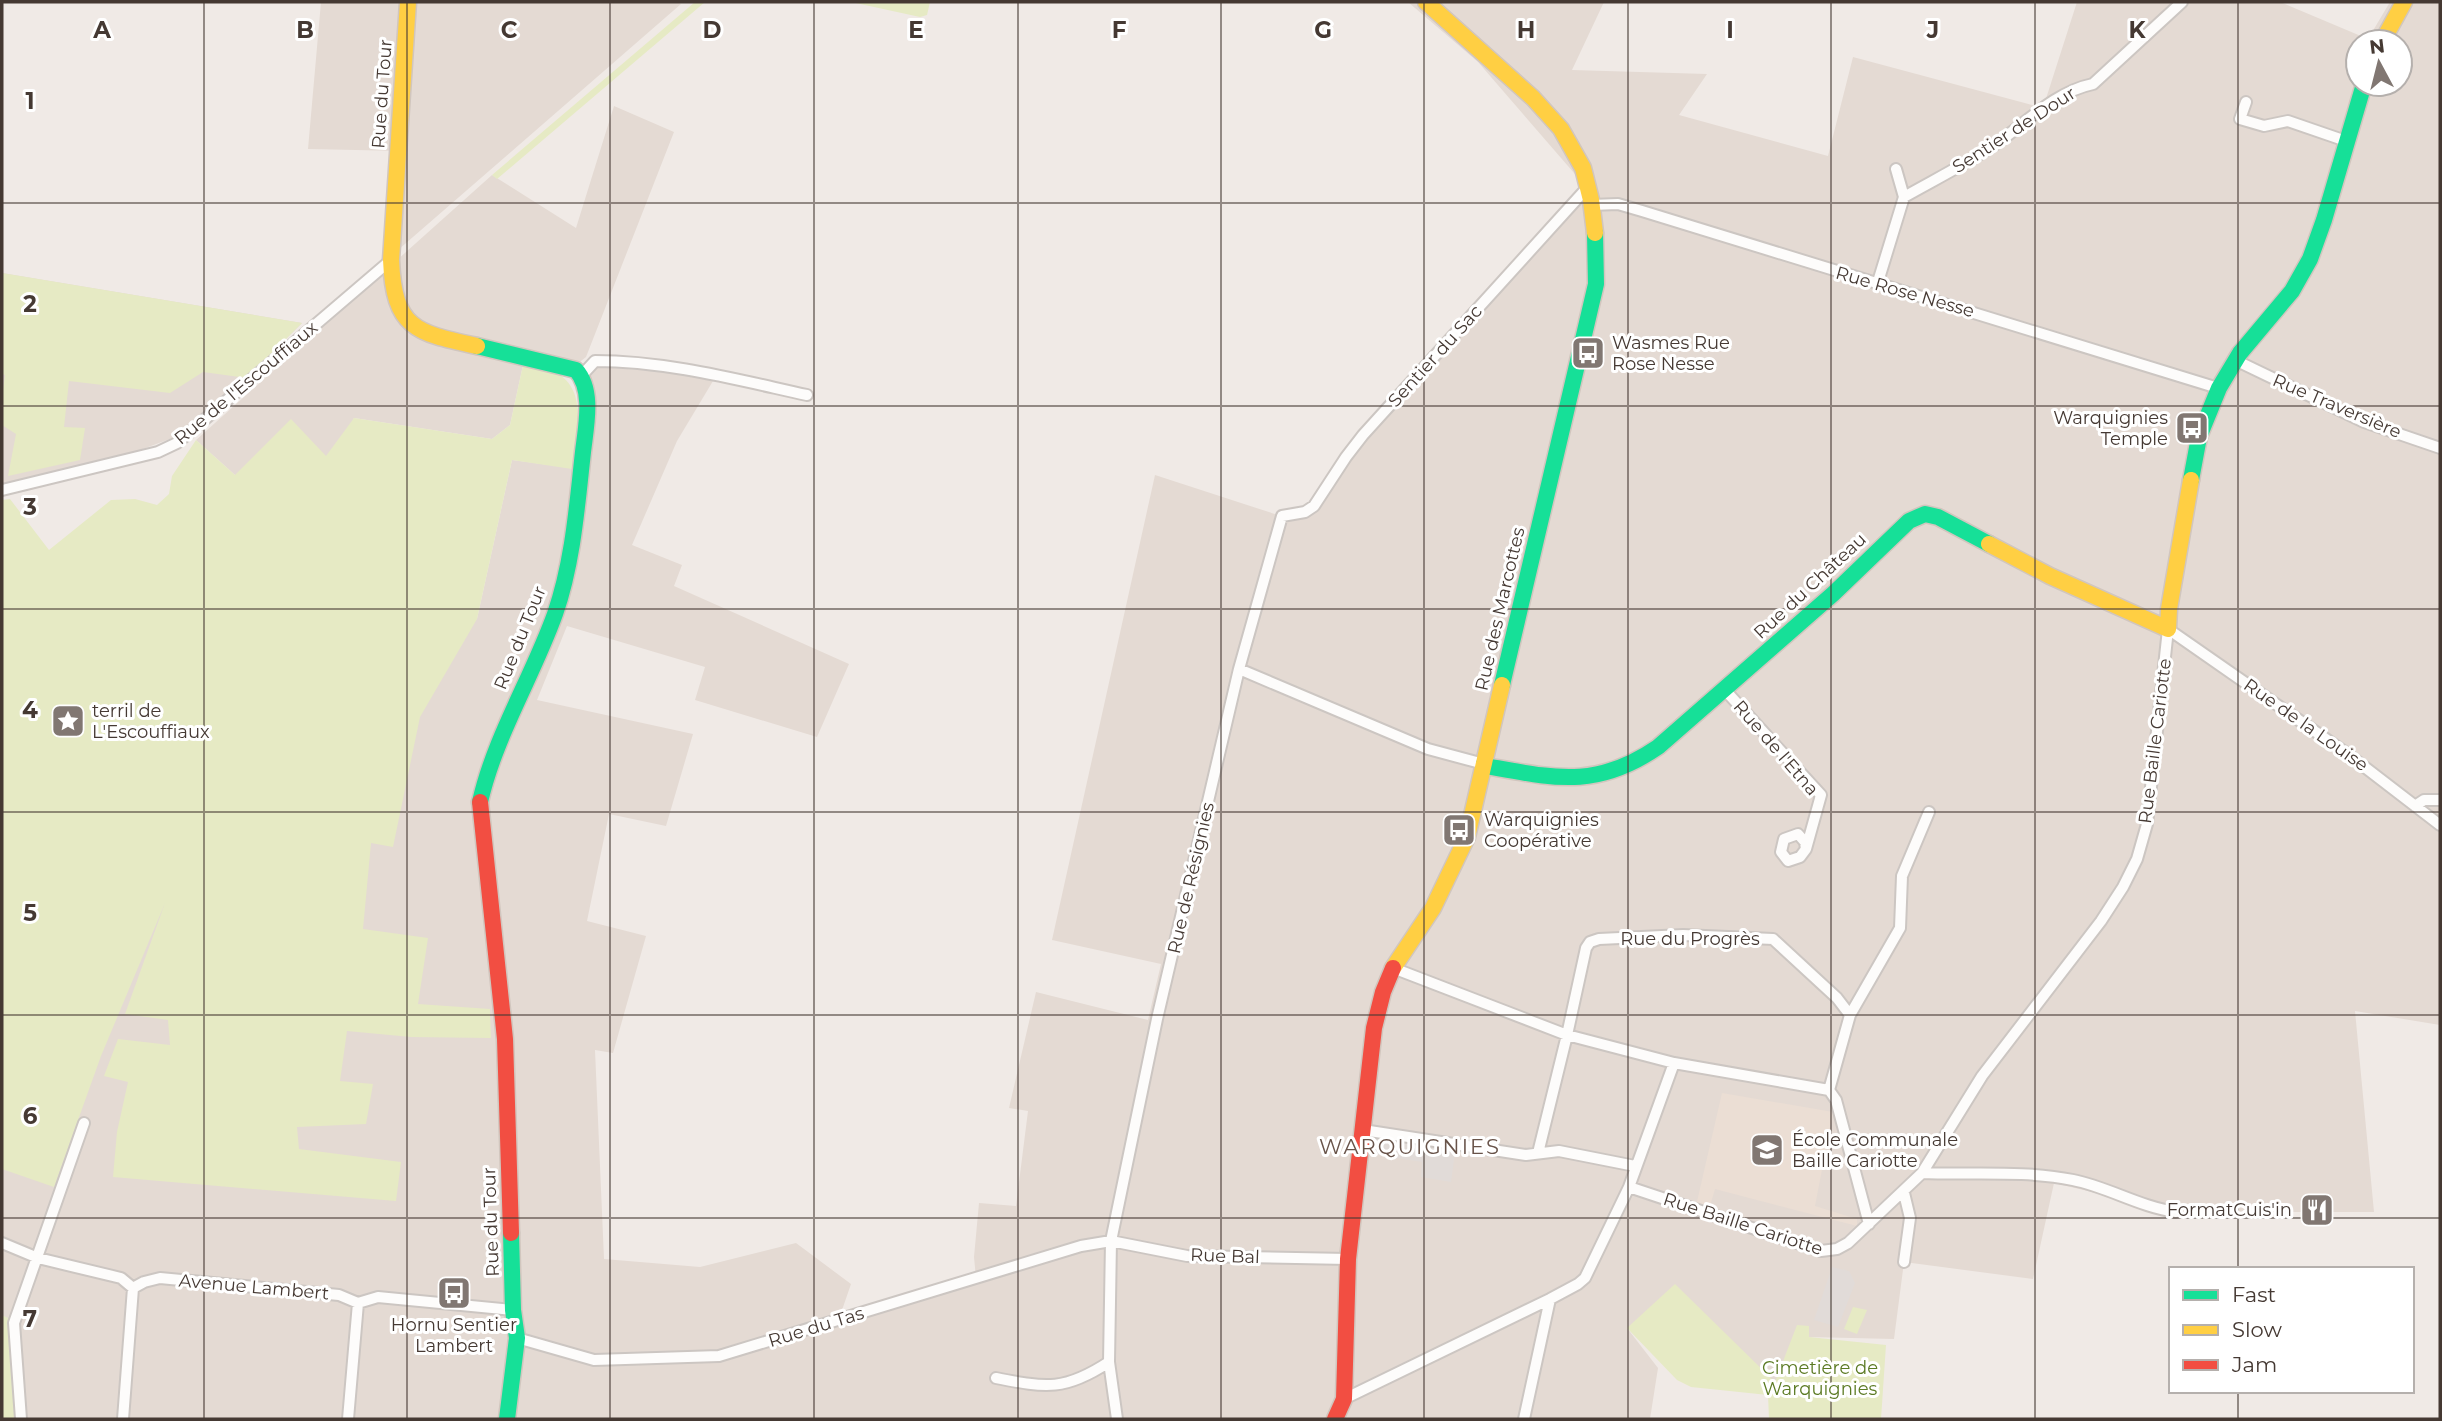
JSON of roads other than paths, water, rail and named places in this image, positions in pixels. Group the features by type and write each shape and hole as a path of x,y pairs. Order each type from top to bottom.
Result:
{"street":[{"name":"Rue du Tour","path":"408,2 391,260 397,303 402,313 420,331 557,364 582,375 587,387 587,416 571,554 555,614 500,738 480,800 505,1039 513,1310 517,1338 507,1419"},
{"name":"Rue des Marcottes","path":"1344,1399 1348,1259 1374,1028 1383,992 1393,968 1433,908 1458,861 1467,837 1596,284 1591,205 1577,155 1551,117 1426,2"},
{"name":"Sentier de Dour","path":"1904,197 1981,153 2043,108 2081,86 2093,84 2182,2"},
{"path":"2390,28 2404,2"},
{"path":"2168,629 2169,609 2199,437 2206,414 2235,360 2276,314 2303,274 2321,232 2360,98"},
{"path":"2246,102 2234,117 2264,126 2288,121 2346,141"},
{"path":"1877,285 1904,197 1896,169"},
{"name":"Sentier du Sac","path":"1282,516 1305,512 1314,506 1363,435 1587,188"},
{"name":"Rue Rose Nesse","path":"1591,205 1618,204 2218,388"},
{"name":"Rue de l'Escouffiaux","path":"2,491 158,452 177,443 391,260"},
{"name":"Rue Traversière","path":"2235,360 2364,422 2440,448"},
{"path":"582,375 595,361 647,365 807,395"},
{"name":"Rue du Château","path":"1484,764 1560,778 1586,779 1611,774 1632,765 1650,753 1831,596 1899,529 1912,519 1925,514 1938,517 2050,576 2168,629"},
{"name":"Rue de Résignies","path":"1109,1362 1110,1245 1157,1019 1239,669 1282,516"},
{"name":"Rue de la Louise","path":"2168,629 2349,755 2440,825"},
{"name":"Rue Baille Cariotte","path":"1629,1187 1821,1251 1837,1250 1904,1193 1922,1173 1982,1076 2101,921 2137,859 2147,824 2168,629"},
{"path":"1239,669 1428,749 1484,764"},
{"name":"Rue de l'Etna","path":"1724,689 1821,795 1806,849"},
{"path":"2415,806 2424,800 2440,800"},
{"path":"1829,1090 1850,1015 1900,928 1902,876 1929,812"},
{"name":"Rue du Progrès","path":"1567,1035 1586,948 1590,942 1599,939 1683,935 1773,939 1837,998 1850,1015"},
{"path":"1393,968 1567,1035 1674,1063 1829,1090 1836,1100 1869,1224"},
{"path":"1538,1153 1567,1035"},
{"path":"1335,1419 1344,1399 1550,1299 1585,1278 1629,1187 1674,1063"},
{"path":"21,1419 14,1322 84,1123"},
{"path":"1363,1130 1525,1155 1559,1151 1635,1166"},
{"path":"1922,1173 2073,1180 2158,1210 2176,1212"},
{"path":"1904,1193 1910,1218 1904,1262"},
{"path":"2,1243 37,1258 121,1278 133,1288 123,1419"},
{"name":"Rue Bal","path":"1110,1245 1187,1256 1348,1259"},
{"name":"Rue du Tas","path":"517,1338 594,1360 719,1356 1081,1246 1110,1245"},
{"name":"Avenue Lambert","path":"133,1288 160,1278 339,1295 358,1303 378,1297 513,1310"},
{"path":"1524,1419 1550,1299"},
{"path":"348,1419 358,1303"},
{"path":"996,1378 1032,1385 1068,1383 1086,1377 1109,1362 1117,1419"}],"place":[{"name":"Wasmes Rue Rose Nesse","path":"1588,353"},
{"name":"Warquignies Temple","path":"2192,428"},
{"name":"terril de L'Escouffiaux","path":"68,721"},
{"name":"Warquignies Coopérative","path":"1459,830"},
{"name":"École Communale Baille Cariotte","path":"1767,1150"},
{"name":"FormatCuis'in","path":"2317,1210"},
{"name":"Hornu Sentier Lambert","path":"454,1293"}],"district":[{"name":"WARQUIGNIES","path":"1410,1147"}],"park label":[{"name":"Cimetière de Warquignies","path":"1820,1378"}]}
